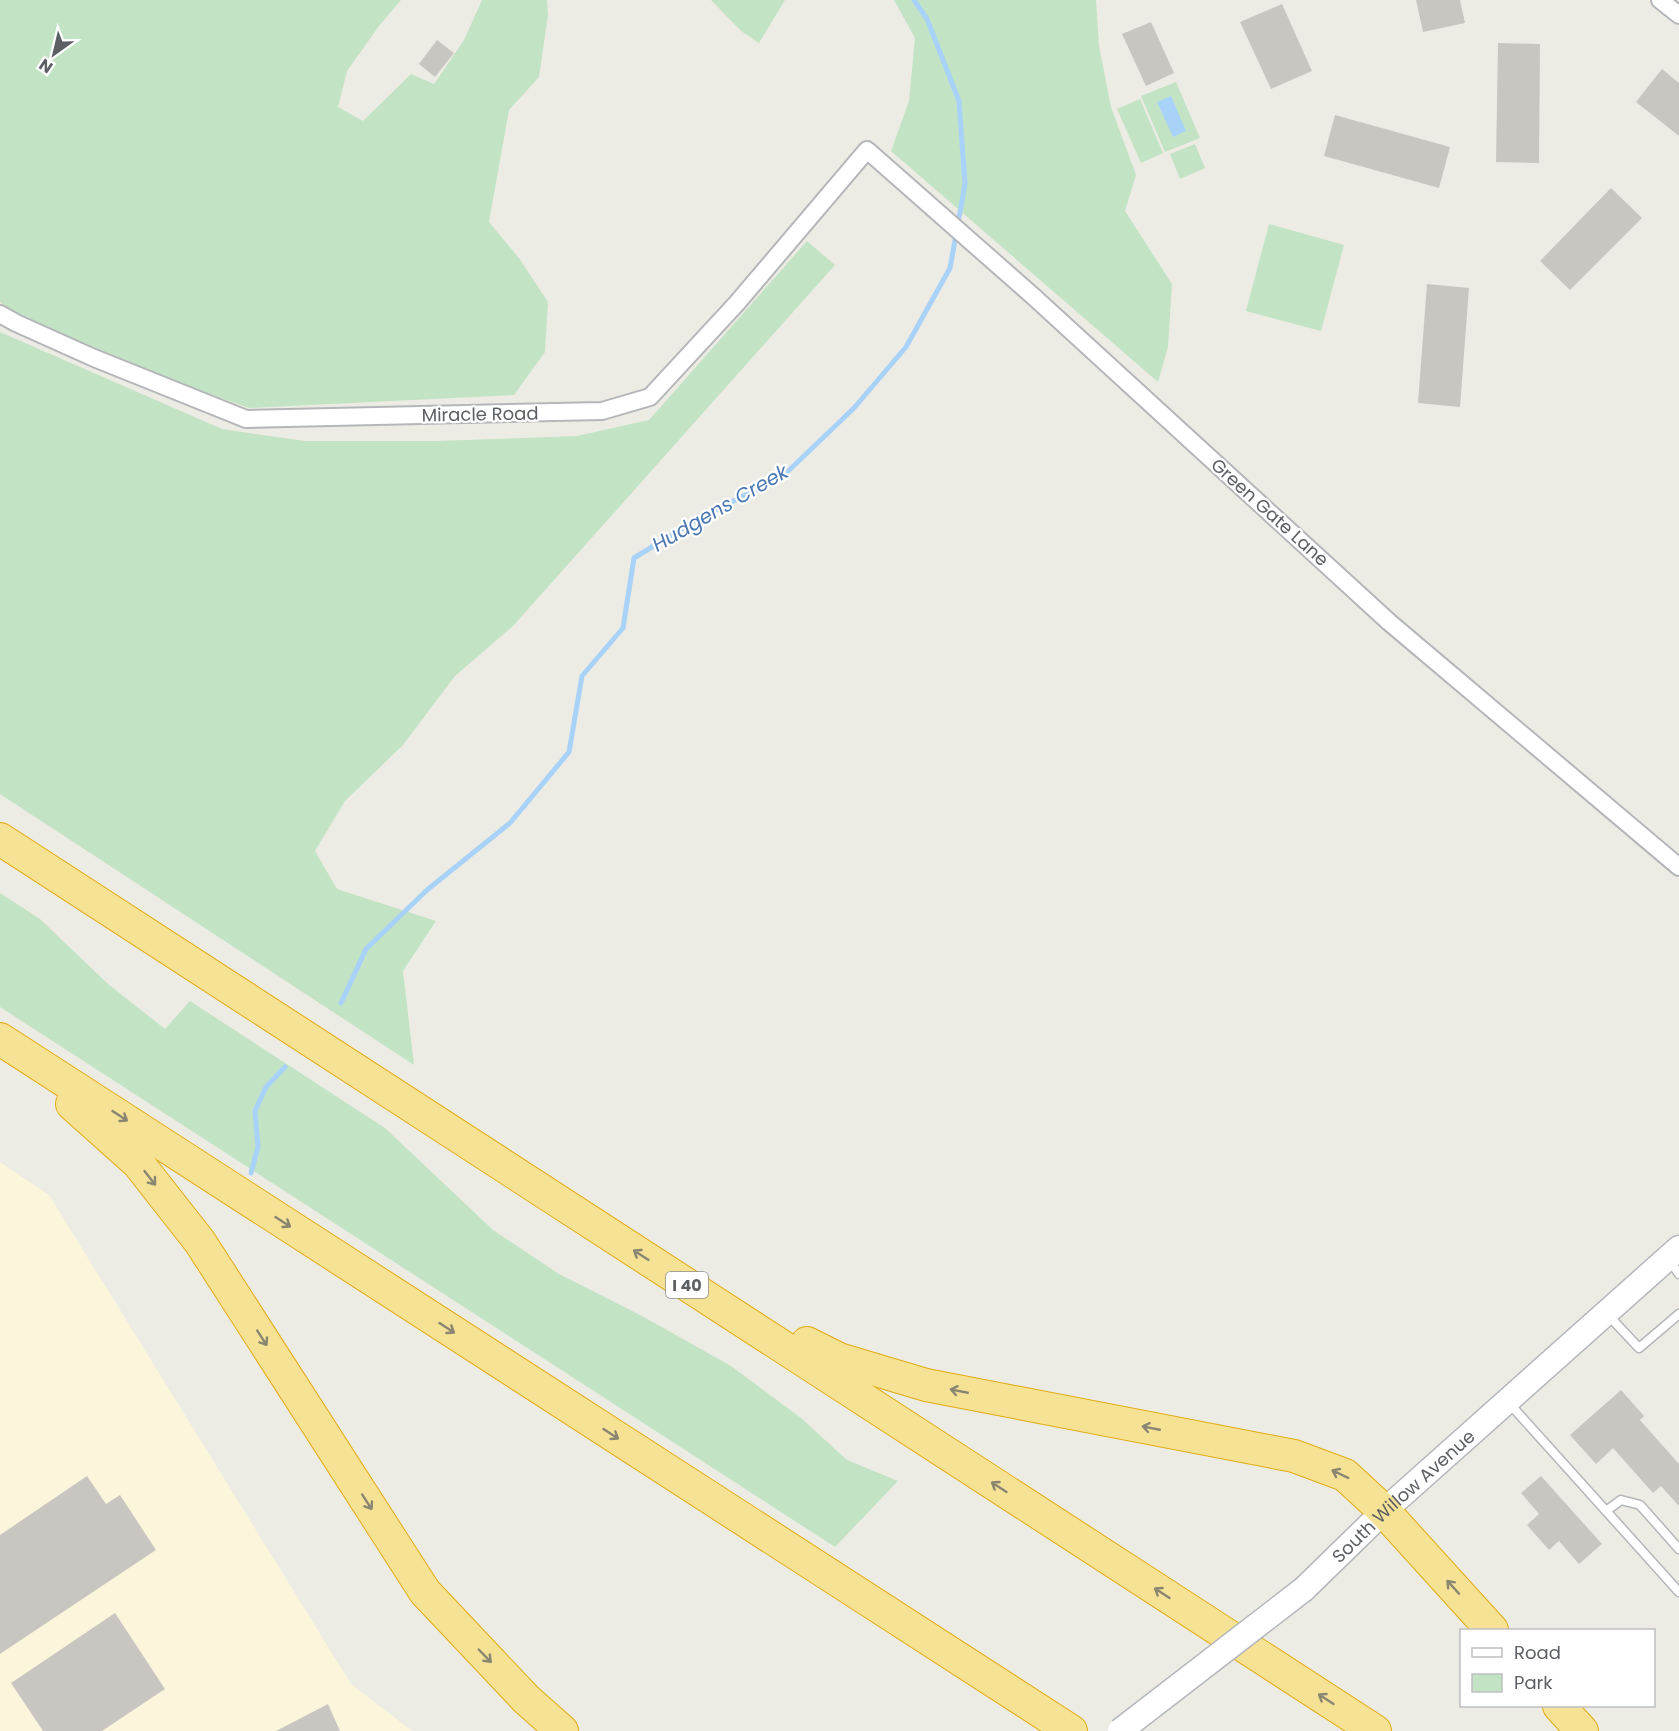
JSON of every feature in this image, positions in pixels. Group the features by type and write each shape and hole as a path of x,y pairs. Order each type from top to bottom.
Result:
{"highway":[{"name":"I 40","path":"0,838 1375,1731"},
{"path":"0,1039 138,1163 200,1242 425,1592 526,1699 562,1731"},
{"path":"0,1039 1071,1731"},
{"path":"680,1280 839,1359 926,1385 1294,1456 1345,1474 1384,1511 1491,1629"},
{"path":"1560,1707 1582,1731"}],"main road":[{"name":"South Willow Avenue","path":"1120,1731 1304,1588 1384,1511 1605,1312 1675,1260"}],"street":[{"path":"1660,0 1679,15"},
{"name":"Miracle Road","path":"0,314 94,358 246,419 602,411 650,397 737,303 867,150"},
{"name":"Green Gate Lane","path":"867,150 1034,297 1389,622 1679,867"}],"lane":[{"path":"1605,1312 1639,1348 1679,1314"},
{"path":"1507,1400 1679,1592"},
{"path":"1606,1511 1621,1500 1640,1505 1679,1549"}],"shaded area":[{"path":"0,1162 49,1195 351,1684 412,1731 0,1731"}],"green space":[{"path":"0,0 401,0 347,71 338,107 363,121 411,74 434,84 464,40 482,0 547,0 548,15 539,77 509,110 489,222 519,258 548,302 545,352 514,395 249,408 198,390 20,317 0,302"},
{"path":"711,0 785,0 759,43 741,31"},
{"path":"894,0 1096,0 1099,46 1111,107 1136,175 1125,211 1172,284 1168,347 1158,382 891,151 909,101 915,38"},
{"path":"1176,82 1200,138 1165,152 1141,96"},
{"path":"1140,99 1163,153 1141,163 1117,109"},
{"path":"1195,144 1205,168 1180,179 1170,154"},
{"path":"1269,224 1344,245 1321,331 1246,311"},
{"path":"807,241 835,265 513,626 455,676 403,745 345,801 315,851 337,889 436,921 403,971 414,1065 0,794 0,332 222,429 305,441 436,441 577,436 649,420"},
{"path":"0,893 40,919 108,984 165,1029 190,1001 385,1128 493,1230 559,1274 642,1316 731,1366 801,1418 847,1460 898,1481 835,1547 0,1007"}],"water":[{"path":"1171,96 1186,131 1173,137 1157,102"}],"building":[{"path":"1416,0 1460,0 1465,23 1423,32"},
{"path":"1282,4 1312,71 1271,89 1240,22"},
{"path":"1151,22 1174,73 1146,86 1122,34"},
{"path":"437,40 454,53 435,77 419,64"},
{"path":"1498,43 1540,44 1539,163 1496,162"},
{"path":"1662,69 1679,83 1679,136 1636,102"},
{"path":"1335,115 1450,147 1439,188 1324,156"},
{"path":"1611,188 1642,218 1570,290 1540,261"},
{"path":"1427,284 1469,288 1460,407 1418,403"},
{"path":"1621,1390 1644,1416 1640,1420 1679,1464 1679,1506 1661,1486 1653,1493 1613,1448 1596,1464 1570,1435"},
{"path":"87,1476 106,1504 120,1495 156,1550 0,1654 0,1535"},
{"path":"1541,1476 1602,1544 1579,1564 1559,1541 1549,1550 1527,1525 1539,1514 1521,1493"},
{"path":"115,1613 165,1689 102,1731 43,1731 11,1683"},
{"path":"328,1704 340,1731 276,1731"}],"waterway":[{"name":"Hudgens Creek","path":"341,1003 366,949 427,890 510,823 569,752 582,676 623,628 634,558 699,518 782,477 854,408 906,347 950,268 965,184 959,101 927,19 914,0"},
{"path":"251,1173 258,1147 255,1111 266,1087 285,1067"}]}
